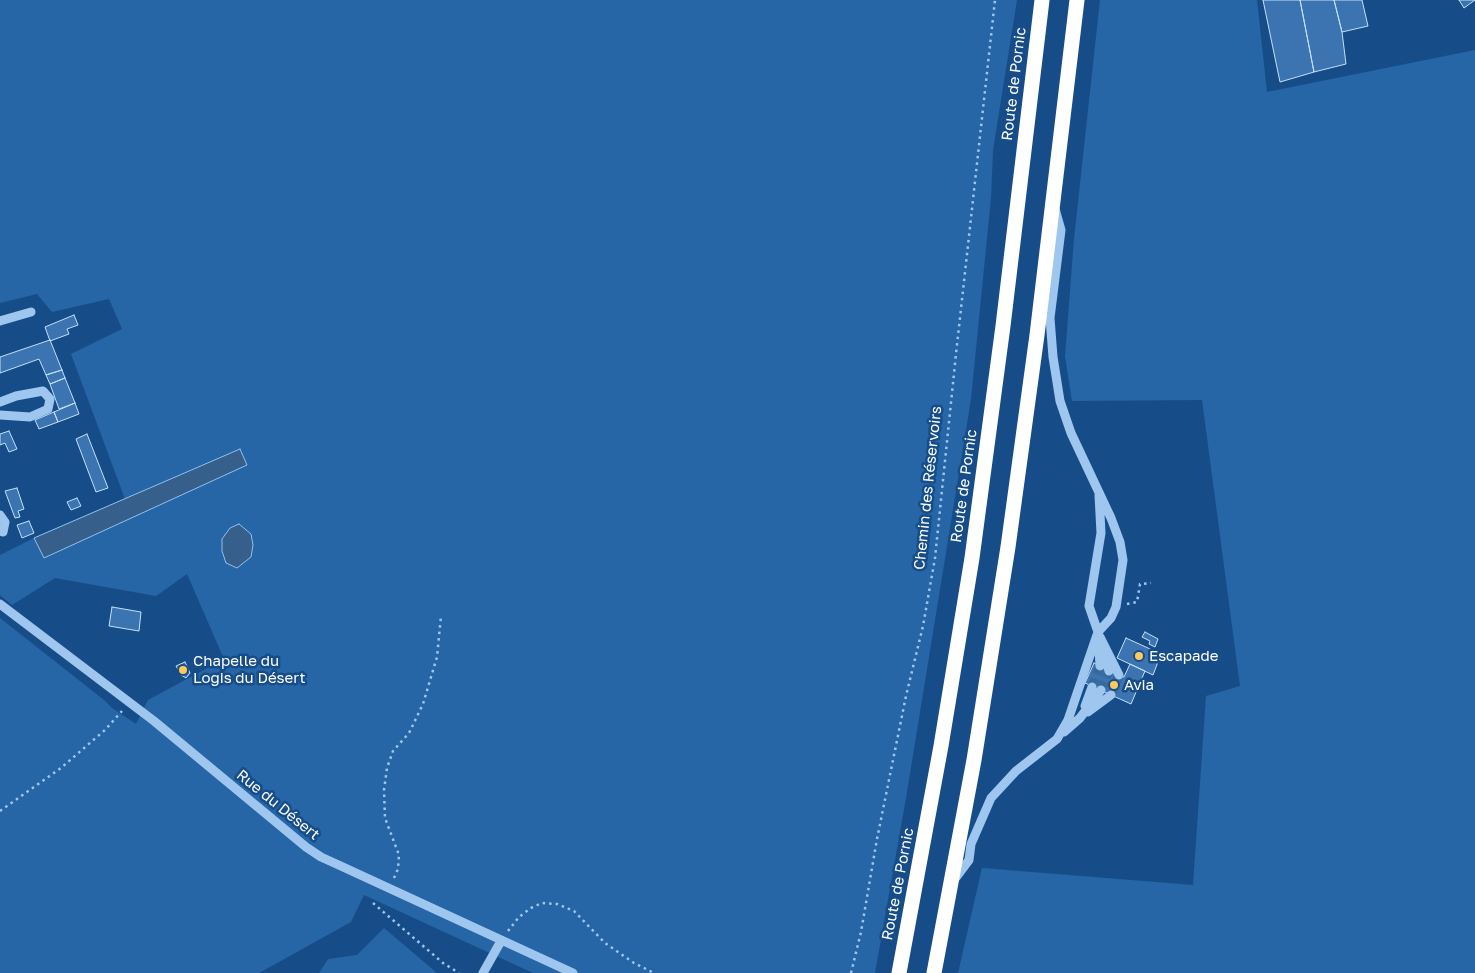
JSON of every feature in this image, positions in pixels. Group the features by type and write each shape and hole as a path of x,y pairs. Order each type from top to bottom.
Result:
{"highway":[{"name":"Route de Pornic","path":"899,973 943,737 973,549 1003,326 1042,0"},
{"path":"934,973 974,760 1008,547 1026,418 1077,0"}],"street":[{"path":"1053,202 1061,230 1050,318 1053,357 1060,401 1071,433 1111,518 1120,542 1123,560 1116,607 1111,618 1098,632 1068,720 1057,739"},
{"path":"0,321 31,312"},
{"path":"0,402 43,390 50,399 48,409 30,417 0,415"},
{"path":"1098,490 1101,533 1089,606 1109,671"},
{"path":"0,515 5,522 3,532 0,530"},
{"name":"Rue du Désert","path":"0,604 130,703 306,847 321,857 573,973"},
{"path":"1098,632 1100,666"},
{"path":"1098,632 1119,675"},
{"path":"1080,718 1096,689"},
{"path":"951,884 969,860 971,844 992,798 1016,770 1111,695"},
{"path":"483,973 501,941"}],"path":[{"name":"Chemin des Réservoirs","path":"851,973 906,696 923,626 936,558 956,354 995,0"},
{"path":"1116,607 1137,602 1140,584 1151,584"},
{"path":"390,889 398,870 399,855 385,818 384,790 387,768 393,751 409,733 424,704 437,657 441,616"},
{"path":"0,811 61,768 105,730 130,703"},
{"path":"373,903 443,963 459,973"},
{"path":"501,941 519,917 531,908 542,904 557,904 574,911 605,943 634,963 654,973"}],"shaded area":[{"path":"0,0 1017,0 993,150 991,198 971,399 906,798 875,973 533,973 364,895 351,922 259,973 0,973 0,618 112,708 136,724 148,700 224,659 187,574 156,596 55,578 12,605 0,595 0,555 34,538 44,558 240,449 125,499 71,354 122,329 109,299 52,312 37,294 0,303"},
{"path":"1100,0 1257,0 1267,92 1475,50 1475,973 958,973 982,868 1193,885 1206,696 1240,686 1202,400 1072,401 1065,356 1074,239"},
{"path":"240,449 247,465 44,558 34,538"},
{"path":"239,524 251,534 253,545 251,557 237,568 226,563 222,551 222,539 230,528"},
{"path":"384,928 437,973 319,973 328,959 357,955"}],"building":[{"path":"1263,0 1300,0 1314,72 1280,82"},
{"path":"1300,0 1334,0 1342,32 1346,64 1314,72"},
{"path":"1334,0 1362,0 1368,26 1342,32"},
{"path":"1459,0 1475,0 1464,8"},
{"path":"74,315 78,325 67,329 69,334 50,341 45,327"},
{"path":"50,340 62,370 46,375 39,359 0,373 0,357"},
{"path":"62,370 65,378 50,384 46,375"},
{"path":"65,378 75,403 59,409 50,384"},
{"path":"75,403 79,414 58,422 54,412"},
{"path":"54,412 58,422 39,429 35,420"},
{"path":"9,431 17,449 9,452 5,443 0,445 0,434"},
{"path":"87,434 108,488 96,492 76,439"},
{"path":"17,488 24,509 18,511 20,517 15,518 5,491"},
{"path":"77,498 81,506 71,510 67,502"},
{"path":"29,521 34,533 22,538 17,525"},
{"path":"112,607 141,612 139,631 109,626"},
{"path":"1145,632 1158,639 1155,647 1149,644 1150,641 1142,637"},
{"name":"Escapade","path":"1126,638 1161,654 1153,675 1117,658"},
{"name":"Chapelle du Logis du Désert","path":"185,662 190,673 186,678 181,675 176,666"},
{"name":"Avia","path":"1094,663 1124,677 1130,664 1145,671 1131,704 1085,683"}],"tunnel":[{"path":"1092,687 1100,666"},
{"path":"1101,690 1109,671"},
{"path":"1111,695 1119,675"}],"place":[{"name":"Escapade","path":"1139,656"},
{"name":"Chapelle du Logis du Désert","path":"183,670"},
{"name":"Avia","path":"1114,685"}]}
